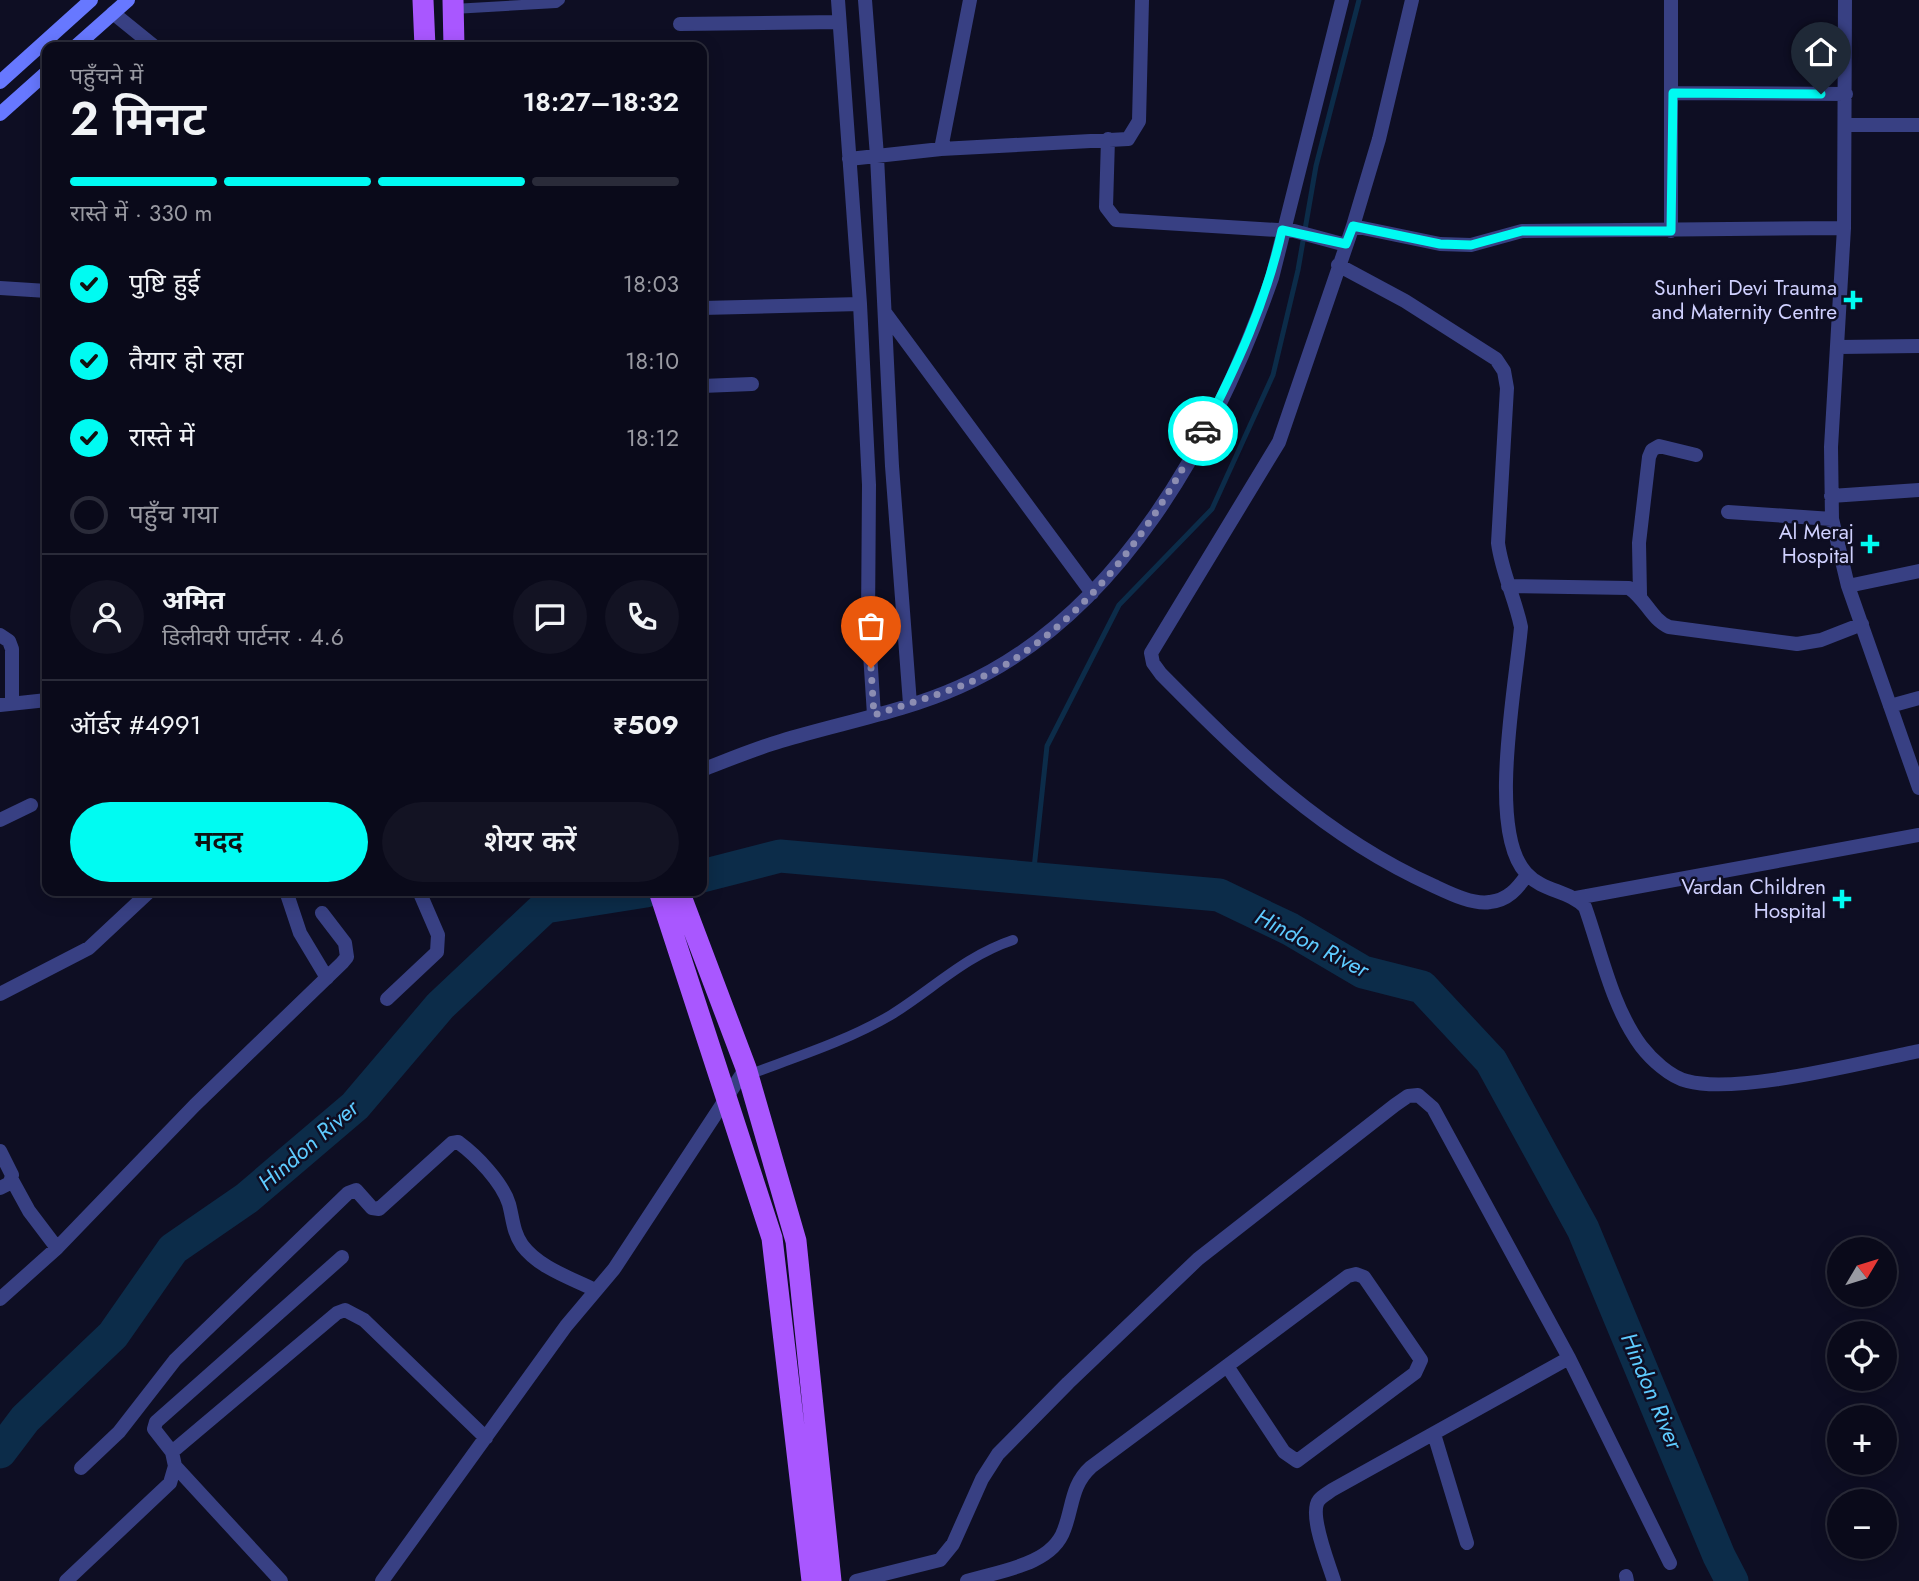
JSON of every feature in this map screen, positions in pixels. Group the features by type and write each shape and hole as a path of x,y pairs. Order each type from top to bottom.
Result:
{"main road":[{"path":"44,42 91,0"},
{"path":"81,42 128,0"},
{"path":"423,0 425,42"},
{"path":"453,5 454,42"},
{"path":"0,82 42,44"},
{"path":"0,114 42,76"},
{"path":"661,896 747,1072 796,1241 831,1581"},
{"path":"680,896 727,1094 772,1238 812,1581"},
{"path":"743,1145 767,1140"}],"street":[{"path":"838,0 839,22 863,158 885,313 891,710"},
{"path":"864,0 860,304 869,485 868,622 891,710"},
{"path":"941,149 970,0"},
{"path":"863,158 941,149 1128,139 1139,121 1142,0"},
{"path":"707,768 780,741 958,688 1013,660 1076,612 1093,593 1162,506 1195,447 1256,321 1288,231 1342,0"},
{"path":"1412,0 1378,139 1353,226 1340,243 1338,265 1279,442 1249,496 1151,653 1153,663 1236,749 1294,801 1326,825 1406,873 1451,893 1487,903 1504,899 1527,875"},
{"path":"1671,0 1671,231"},
{"path":"1845,0 1844,228 1831,447 1832,519 1849,586 1919,788"},
{"path":"113,13 149,42"},
{"path":"680,24 839,22"},
{"path":"1673,93 1846,94"},
{"path":"1846,125 1919,125"},
{"path":"1108,139 1106,207 1116,220 1288,231 1340,243"},
{"path":"1353,226 1440,244 1471,245 1522,231 1844,228"},
{"path":"1338,265 1405,301 1496,359 1504,371 1507,388 1498,543 1521,627 1505,789 1508,836 1515,858 1527,875 1550,891 1576,898 1919,835"},
{"path":"0,288 42,291"},
{"path":"707,308 860,304"},
{"path":"885,313 1093,593"},
{"path":"1839,347 1919,346"},
{"path":"707,386 752,384"},
{"path":"1640,595 1639,543 1649,457 1652,450 1659,446 1696,455"},
{"path":"1831,496 1919,489"},
{"path":"1728,512 1832,519"},
{"path":"1849,586 1919,571"},
{"path":"1508,586 1629,588 1640,595 1658,622 1670,627 1797,644 1821,640 1862,624"},
{"path":"0,635 9,642 12,649 6,704 42,700"},
{"path":"1890,706 1919,698"},
{"path":"0,820 31,805"},
{"path":"0,994 89,948 145,896"},
{"path":"288,896 300,933 327,978"},
{"path":"387,999 438,953 438,934 421,896"},
{"path":"1576,898 1585,907 1629,1025 1642,1046 1666,1070 1684,1081 1709,1085 1778,1077 1919,1051"},
{"path":"0,1299 57,1248 195,1105 347,957 347,950 322,913"},
{"path":"382,1581 595,1290 628,1249 727,1094 747,1072"},
{"path":"856,1581 940,1560 953,1544 982,1479 998,1454 1068,1382 1205,1254 1408,1096 1418,1095 1433,1108 1569,1358 1670,1563"},
{"path":"81,1468 119,1432 175,1360 348,1193 356,1190 372,1208 379,1209 452,1143 458,1142 466,1148 496,1182 510,1206 516,1236 532,1256 595,1290"},
{"path":"0,1151 6,1184 57,1248"},
{"path":"281,1581 174,1459 154,1429 156,1422 342,1257"},
{"path":"967,1581 1042,1556 1054,1548 1064,1531 1077,1483 1084,1474 1227,1366 1348,1276 1356,1274 1364,1277 1421,1360 1415,1373 1297,1461 1284,1452 1227,1366"},
{"path":"66,1581 170,1483 174,1459 337,1313 345,1310 364,1320 486,1438"},
{"path":"1334,1581 1318,1530 1315,1510 1318,1501 1332,1490 1569,1358"},
{"path":"1434,1434 1467,1543"}],"lane":[{"path":"453,5 556,3 560,0"},
{"path":"747,1072 872,1025 918,997 973,956 1013,940"}],"waterway":[{"path":"1033,878 1047,746 1119,605 1212,509 1273,375 1298,270 1316,166 1359,0"},
{"name":"Hindon River","path":"707,875 780,856 1219,895 1290,929 1363,972 1422,987 1491,1061 1583,1229 1719,1556 1732,1581"},
{"name":"Hindon River","path":"0,1452 25,1419 113,1335 173,1249 247,1198 355,1106 440,1006 545,907 614,896"}],"way so far":[{"path":"871,668 874,715 958,688 1013,660 1076,612 1129,551 1162,506 1203,431"}],"place":[{"name":"Sunheri Devi Trauma and Maternity Centre","path":"1853,300"},
{"name":"Al Meraj Hospital","path":"1870,544"},
{"name":"Vardan Children Hospital","path":"1842,899"}],"route":[{"path":"1203,431 1256,321 1272,278 1282,230 1346,244 1353,226 1440,244 1471,245 1490,242 1522,231 1671,231 1673,93 1821,94"}]}
